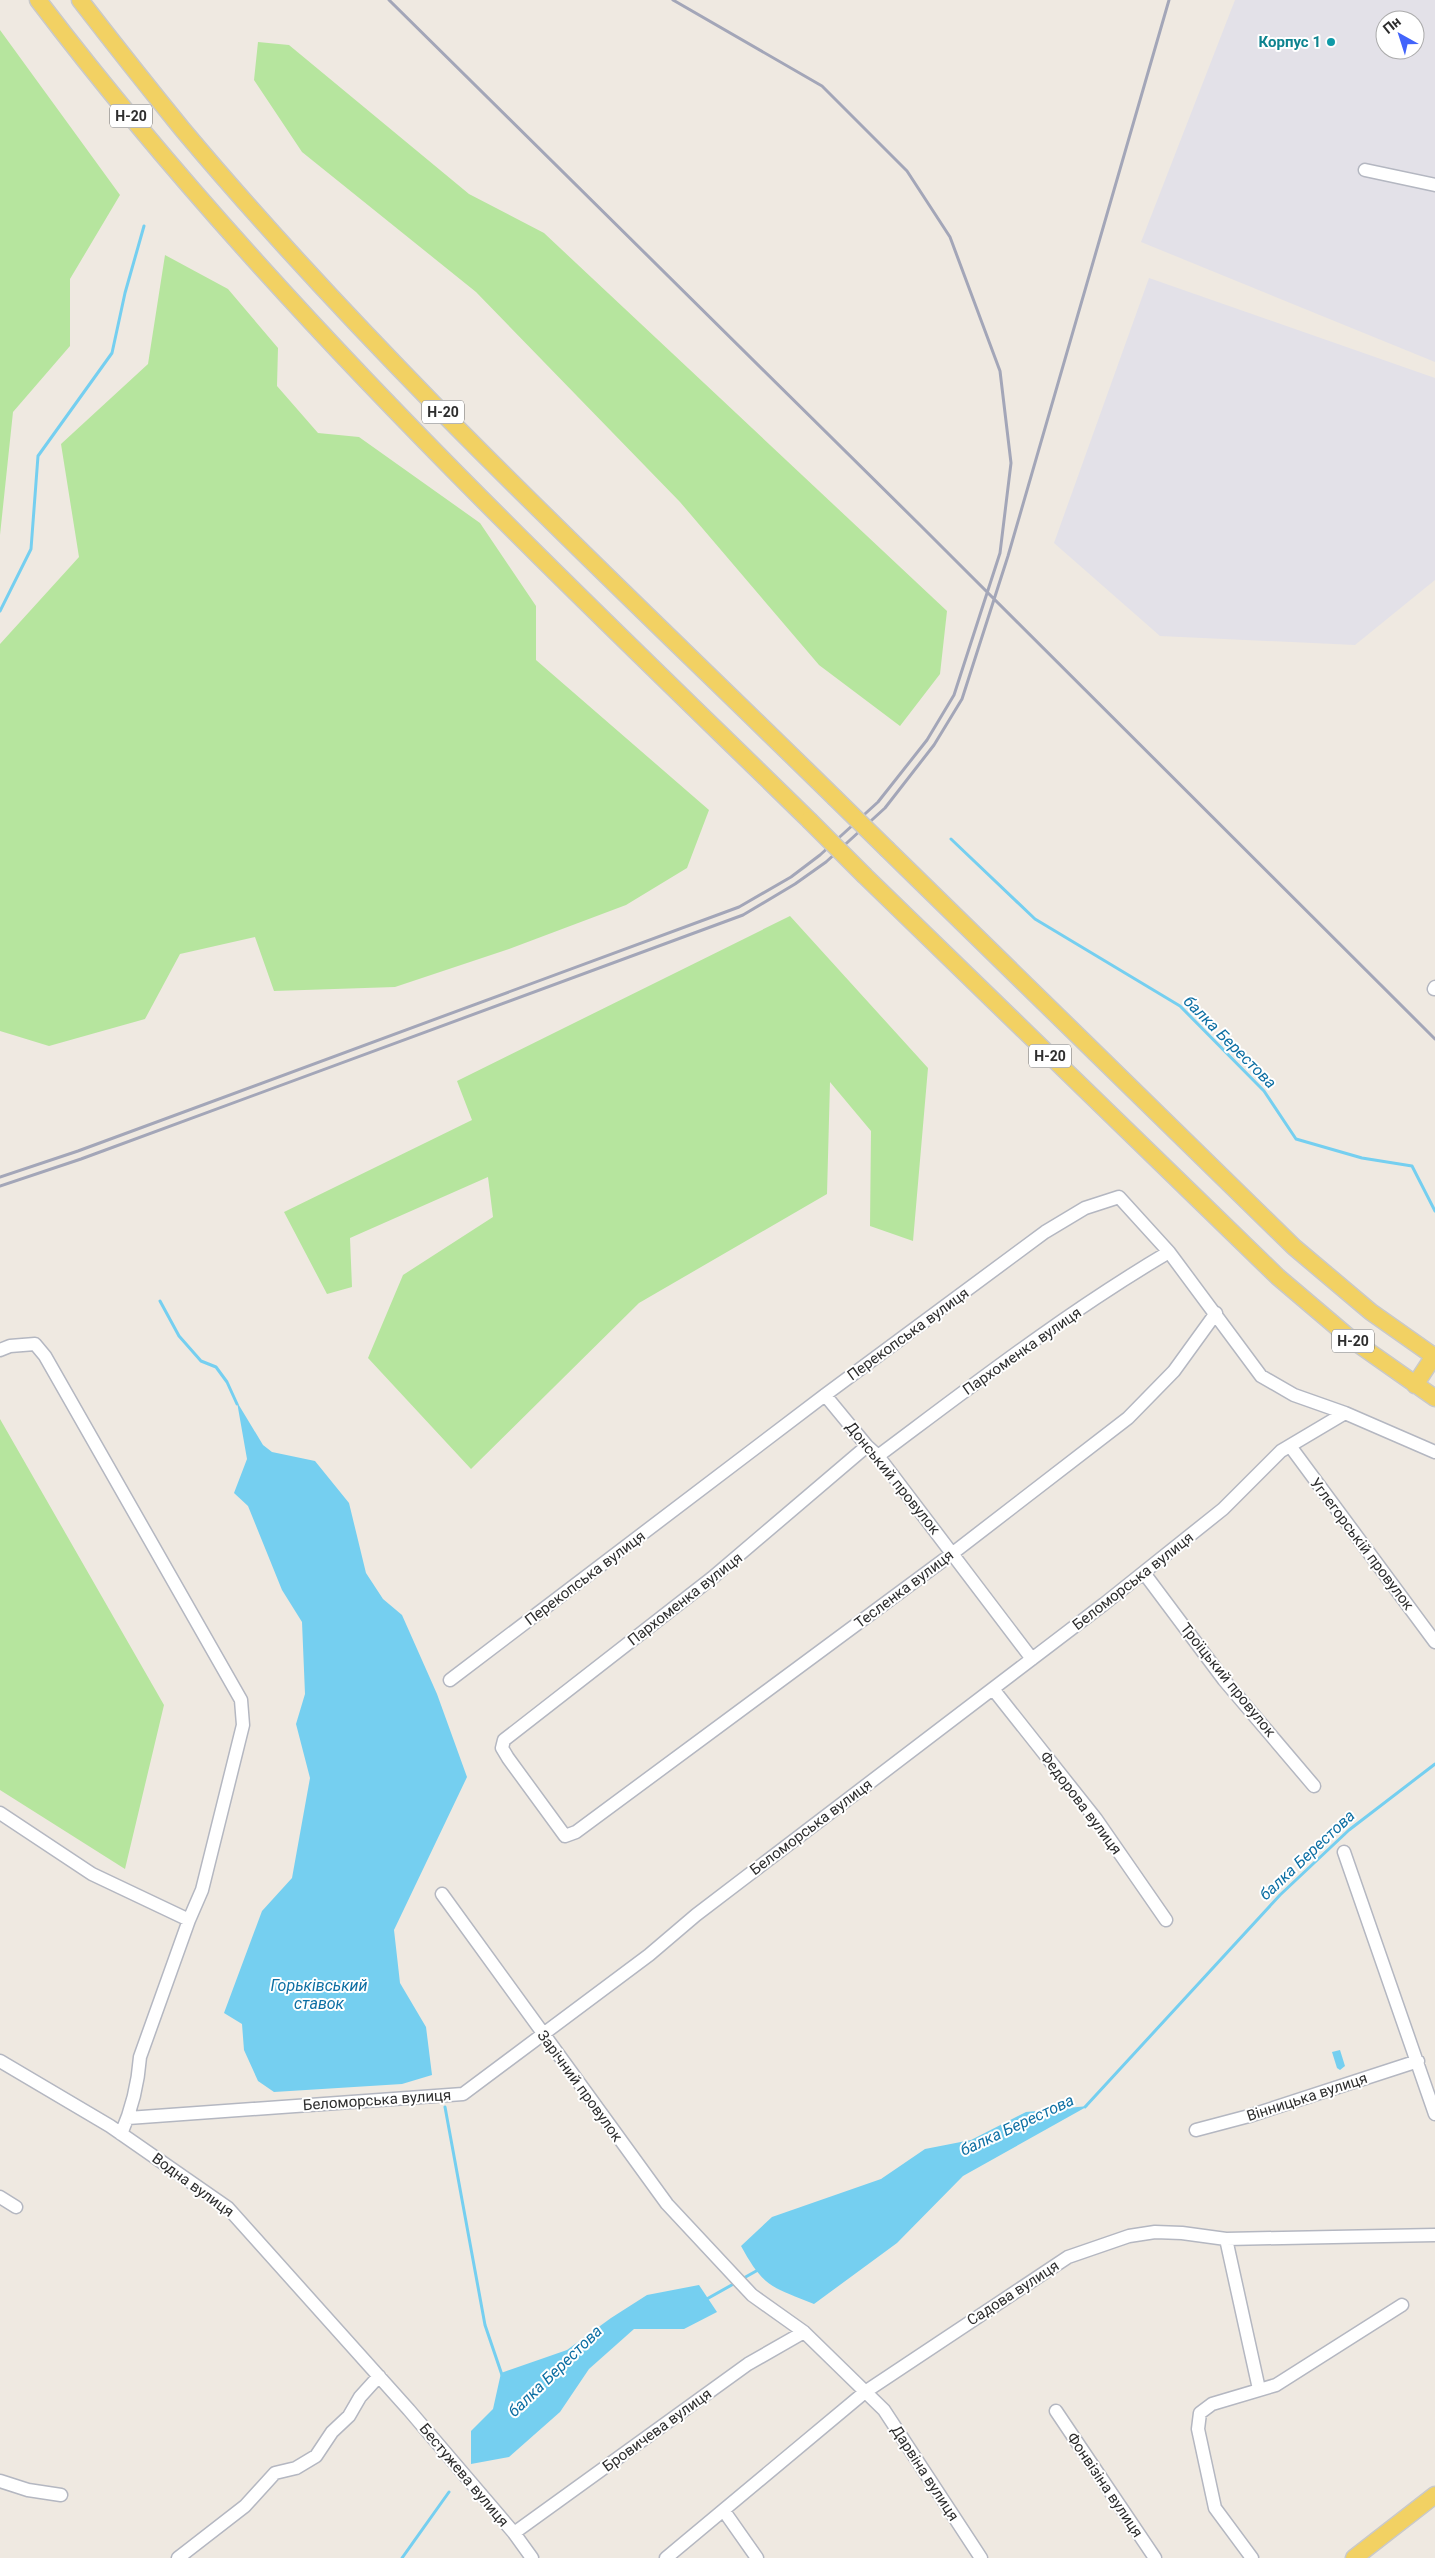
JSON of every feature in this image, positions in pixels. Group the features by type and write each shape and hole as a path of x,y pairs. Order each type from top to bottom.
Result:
{"main road":[{"name":"Н-20","path":"38,0 164,155 338,351 449,466 1235,1237 1335,1327 1414,1385 1435,1398"},
{"name":"Н-20","path":"80,0 184,131 376,343 480,450 1294,1247 1371,1312 1434,1357"},
{"path":"1414,1385 1434,1357"},
{"path":"1354,2558 1435,2495"}],"street":[{"path":"1365,170 1435,185"},
{"name":"Перекопська вулиця","path":"450,1680 825,1395 1045,1232 1085,1208 1119,1197 1169,1252 1261,1376 1294,1395 1345,1413"},
{"name":"Пархоменка вулиця","path":"878,1456 993,1370 1138,1270 1169,1252"},
{"name":"Тесленка вулиця","path":"566,1836 576,1832 953,1553 1128,1418 1174,1371 1216,1313"},
{"path":"0,1350 10,1346 35,1344 45,1356 240,1700 243,1725 202,1890 189,1920 140,2057 138,2080 128,2118 121,2134"},
{"name":"Донський провулок","path":"825,1395 867,1446 878,1456 1032,1659"},
{"path":"1345,1413 1435,1452"},
{"name":"Беломорська вулиця","path":"128,2118 463,2094 649,1955 704,1909 1144,1573 1224,1509 1281,1451 1345,1413"},
{"name":"Пархоменка вулиця","path":"566,1836 502,1748 504,1740 712,1578 867,1446"},
{"name":"Углегорськiй провулок","path":"1290,1446 1435,1642"},
{"name":"Троїцький провулок","path":"1144,1573 1224,1680 1314,1786"},
{"name":"Федорова вулиця","path":"993,1689 1096,1819 1166,1920"},
{"path":"0,1813 92,1874 189,1920"},
{"path":"1344,1852 1435,2114"},
{"name":"Зарічний провулок","path":"442,1894 667,2204 752,2295 804,2332"},
{"name":"Водна вулиця","path":"0,2061 121,2134 228,2208 394,2393"},
{"name":"Вінницька вулиця","path":"1196,2130 1250,2116 1418,2061"},
{"path":"0,2197 16,2207"},
{"name":"Садова вулиця","path":"666,2558 865,2392 1068,2257 1120,2239 1154,2232 1182,2233 1226,2239 1435,2235"},
{"path":"1226,2239 1259,2389"},
{"path":"1252,2558 1215,2508 1198,2429 1200,2413 1212,2404 1276,2385 1402,2305"},
{"name":"Дарвіна вулиця","path":"804,2332 884,2410 981,2558"},
{"name":"Бровичева вулиця","path":"514,2534 748,2364 804,2332"},
{"path":"178,2558 245,2506 275,2473 296,2468 316,2456 332,2432 349,2416 360,2397 379,2376"},
{"name":"Бестужева вулиця","path":"394,2393 514,2534 532,2558"},
{"name":"Фонвізіна вулиця","path":"1056,2411 1154,2558"},
{"path":"0,2481 28,2490 61,2495"},
{"path":"724,2511 757,2558"}],"shaded area":[{"path":"1235,0 1435,0 1435,362 1141,242"},
{"path":"1149,278 1435,378 1435,580 1355,645 1160,636 1054,543"}],"green space":[{"path":"0,30 120,195 70,279 70,346 13,412 0,535"},
{"path":"258,42 289,45 469,194 544,233 947,611 940,674 900,726 819,665 680,502 476,292 302,152 254,80"},
{"path":"165,255 228,289 278,348 277,386 318,433 359,437 480,523 536,606 536,660 709,810 687,868 626,905 509,949 395,987 274,991 255,937 180,954 145,1019 49,1046 0,1031 0,644 79,557 61,444 148,364"},
{"path":"790,916 928,1068 913,1241 870,1226 871,1131 830,1082 827,1194 639,1303 471,1469 368,1358 403,1275 493,1217 488,1177 350,1238 352,1287 327,1294 284,1212 472,1120 457,1081"},
{"path":"0,1419 164,1705 125,1869 0,1790"}],"water":[{"name":"Горьківський ставок","path":"237,1402 263,1445 272,1452 315,1461 349,1503 366,1573 383,1599 402,1615 437,1694 467,1777 394,1930 400,1983 426,2027 432,2075 402,2084 274,2092 258,2081 244,2050 242,2024 224,2013 262,1911 292,1878 310,1778 296,1724 305,1694 302,1622 282,1590 248,1506 234,1493 247,1459"},
{"path":"1340,2050 1345,2066 1340,2070 1337,2068 1332,2052"},
{"path":"1088,2106 963,2176 897,2243 814,2304 788,2294 770,2284 756,2270 741,2246 772,2217 881,2179 925,2149 971,2140 1026,2112"},
{"path":"699,2285 717,2312 684,2329 634,2329 589,2369 560,2412 509,2457 471,2464 471,2431 493,2409 501,2373 567,2350 647,2295"}],"waterway":[{"path":"0,611 31,549 38,456 112,353 125,293 144,226"},
{"name":"балка Берестова","path":"951,839 1035,919 1180,1006 1264,1091 1296,1139 1362,1158 1412,1166 1435,1211"},
{"path":"160,1301 179,1336 201,1361 216,1367 227,1382 237,1404"},
{"name":"балка Берестова","path":"1085,2107 1280,1895 1349,1830 1435,1764"},
{"path":"445,2107 485,2325 502,2375"},
{"name":"балка Берестова","path":"742,2279 758,2270"},
{"name":"балка Берестова","path":"705,2300 737,2282"},
{"name":"балка Берестова","path":"402,2558 449,2492"}],"railway":[{"path":"389,0 922,527 1435,1039"},
{"path":"0,1177 78,1151 739,907 791,877 820,855 878,802 927,740 954,695 1000,553 1011,463 1000,371 950,237 907,171 822,86 673,0"},
{"path":"0,1186 81,1159 743,915 795,884 826,862 885,808 934,745 962,699 1008,556 1169,0"}],"place":[{"name":"Корпус 1","path":"1331,42"}]}
